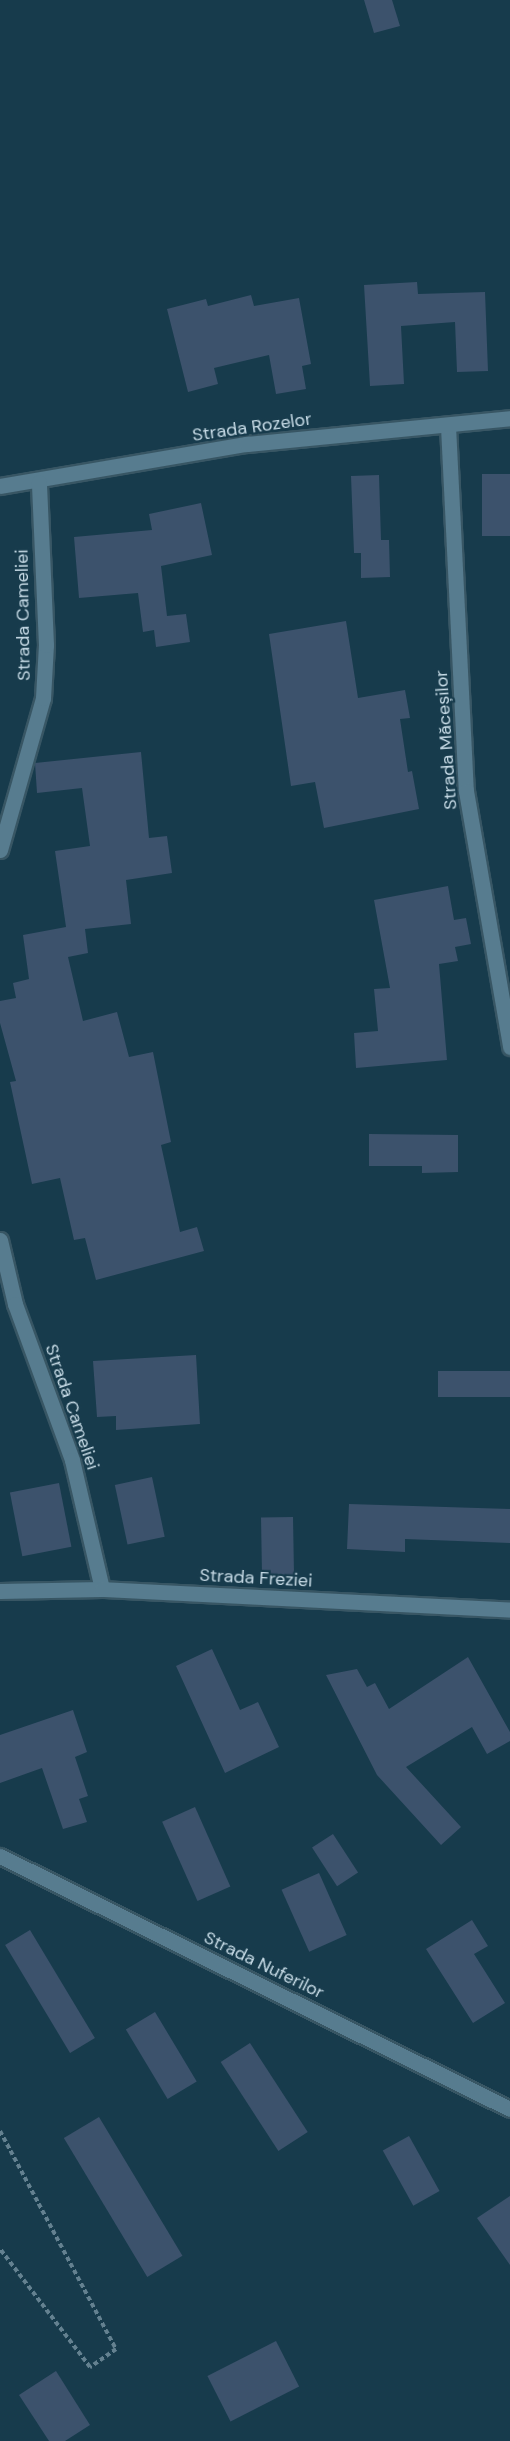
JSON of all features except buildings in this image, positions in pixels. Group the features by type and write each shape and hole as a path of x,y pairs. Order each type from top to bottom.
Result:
{"street":[{"name":"Strada Rozelor","path":"0,486 39,482 247,444 448,426 510,418"},
{"name":"Strada Măceșilor","path":"448,426 466,791 510,1047"},
{"name":"Strada Cameliei","path":"0,850 43,698 46,645 39,482"},
{"name":"Strada Cameliei","path":"0,1240 15,1304 72,1460 102,1589"},
{"name":"Strada Freziei","path":"0,1591 102,1589 510,1610"},
{"name":"Strada Nuferilor","path":"0,1856 510,2109"}],"path":[{"path":"0,2131 116,2349 90,2367 0,2249"}]}
